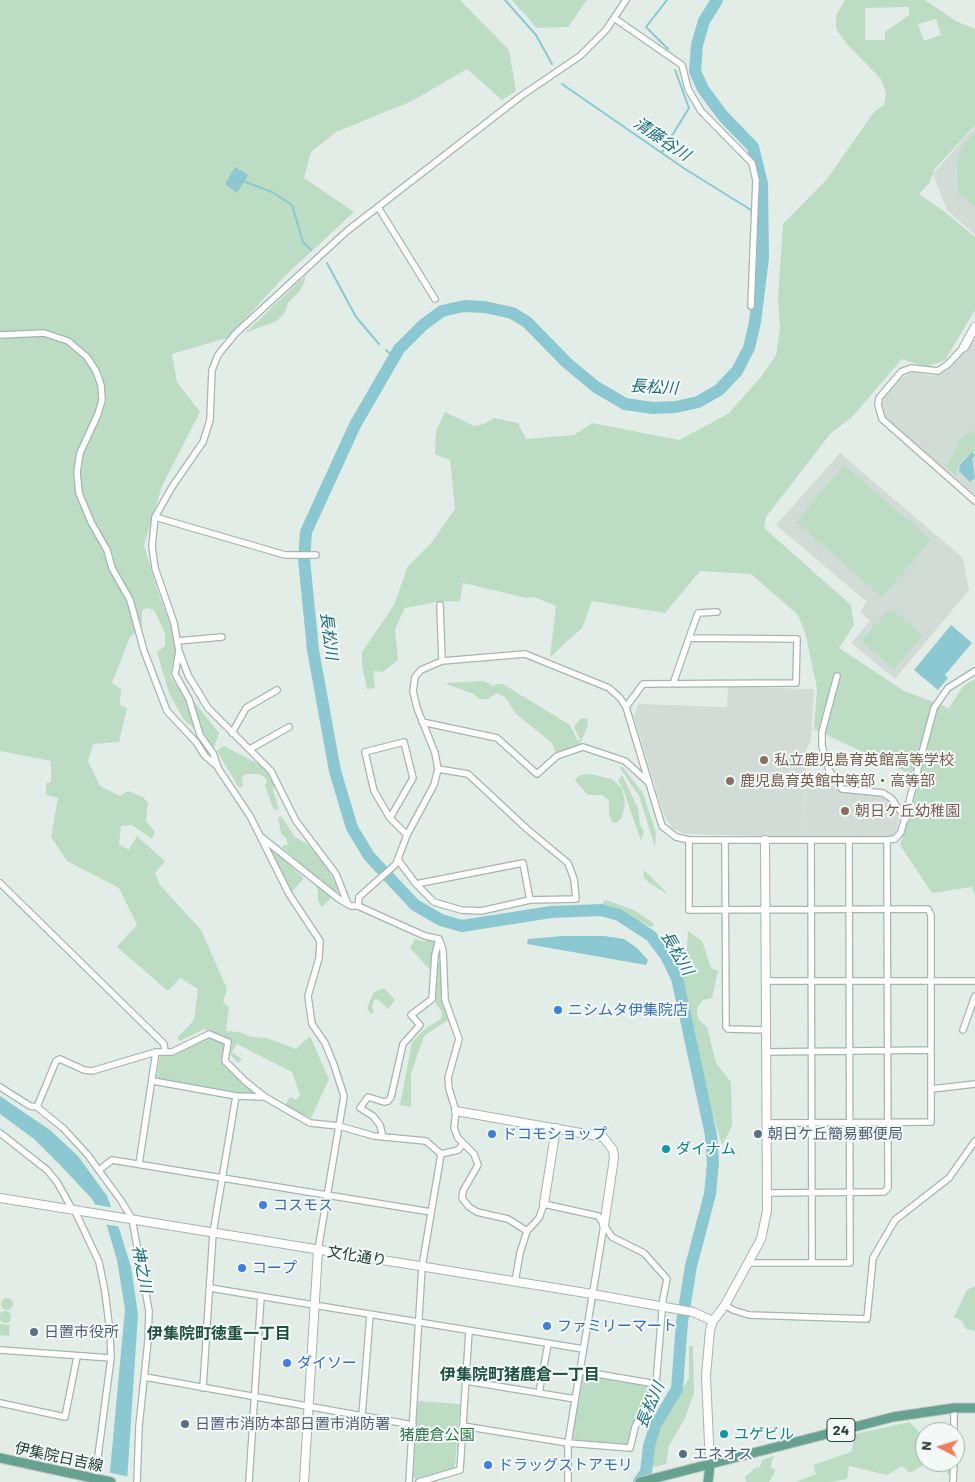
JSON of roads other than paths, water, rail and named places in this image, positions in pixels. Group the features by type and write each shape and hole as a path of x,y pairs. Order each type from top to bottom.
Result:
{"main road":[{"name":"24","path":"710,1465 893,1417 954,1408 975,1408"},
{"name":"伊集院日吉線","path":"0,1458 111,1482"},
{"path":"644,1481 710,1465 708,1482"}],"street":[{"path":"347,902 336,874 296,821 271,771 208,708 188,676 179,652 174,623 155,568 152,546 155,517 172,487 203,442 210,420 212,370 218,354 236,333 269,300 378,207 521,96 580,56 606,30 626,0"},
{"path":"614,18 682,65 688,89 701,111 752,164 756,180 751,306"},
{"path":"378,207 435,299"},
{"path":"975,327 964,347 948,364 938,371 910,368 901,372 879,398 878,406 882,419 975,501"},
{"path":"0,335 44,333 68,341 87,357 96,371 101,384 102,400 98,414 80,453 77,472 79,493 91,522 107,550 112,568 130,600 144,651 167,711 196,742 205,756 218,768 250,816 257,834 289,894 320,941 319,958 308,996 312,1024 324,1043 342,1090 344,1105 326,1195 318,1250 304,1482"},
{"path":"155,517 288,555 314,555"},
{"path":"440,605 442,661"},
{"path":"673,684 698,613 717,612"},
{"path":"177,641 222,637"},
{"path":"626,707 643,684 796,683 798,639 689,638"},
{"path":"179,652 175,674 189,699 200,736 213,753 218,768"},
{"path":"358,906 359,896 397,862 406,835 434,785 438,769 435,753 414,700 415,677 421,670 442,661 526,654 609,688 620,698 626,707 662,826 676,836 689,840 896,839 906,819 934,708 948,688 975,671"},
{"path":"837,676 822,732 822,746 829,770 842,789 883,793 892,799 906,819"},
{"path":"232,733 246,708 277,690"},
{"path":"422,722 497,738 537,774 557,756 583,747 625,761 649,783"},
{"path":"250,749 289,727"},
{"path":"390,818 413,778 404,742 365,752 374,791 390,818 406,835"},
{"path":"397,862 434,902 461,910 481,911 530,900 576,899 574,879 568,863 527,829 468,774 438,769"},
{"path":"257,834 339,899 351,906 358,906 425,936 439,939"},
{"path":"689,840 689,910 928,909 931,915 931,1122 767,1123"},
{"path":"725,840 726,1027 728,1029 766,1030"},
{"path":"710,1465 706,1376 708,1343 713,1321 725,1305 749,1263 764,1229 767,1193 765,840"},
{"path":"811,840 812,1263"},
{"path":"749,1263 850,1263 849,840"},
{"path":"767,1193 884,1192 888,1188 887,840"},
{"path":"416,884 523,863 530,900"},
{"path":"0,883 164,1044 165,1052"},
{"path":"383,1138 380,1125 373,1116 360,1108 368,1097 384,1102 388,1102 392,1097 403,1044 420,1025 411,1015 432,999 435,955 439,939"},
{"path":"439,939 443,950 445,1000 459,1039 448,1078 449,1089 456,1111 454,1128 456,1135 474,1154 478,1164 463,1191 464,1201 481,1214 508,1219 527,1230"},
{"path":"766,981 975,981"},
{"path":"963,1030 975,996"},
{"path":"37,1106 56,1061 60,1059 84,1070 92,1071 156,1052 172,1052 209,1034 228,1042 225,1061 246,1082 265,1097 301,1120 339,1126 383,1138 426,1141 441,1154"},
{"path":"766,1052 931,1050"},
{"path":"139,1164 156,1052"},
{"path":"152,1082 236,1096 265,1097"},
{"path":"931,1089 975,1084"},
{"path":"0,1087 30,1106 37,1106 63,1128 99,1170 132,1219 142,1265 148,1311 145,1378 139,1426 137,1482"},
{"path":"203,1388 213,1233 236,1096"},
{"path":"456,1111 598,1135 609,1142 613,1150 614,1158 604,1225 568,1443 568,1482"},
{"path":"515,1282 520,1253 527,1230 539,1218 544,1204 556,1128"},
{"path":"0,1133 47,1170 57,1182 76,1210 99,1262 106,1292 111,1358 93,1479"},
{"path":"725,1305 733,1310 749,1315 867,1319 873,1258 896,1220 949,1178 975,1141"},
{"path":"441,1154 458,1150 463,1144"},
{"path":"409,1482 422,1267 441,1154"},
{"path":"99,1170 112,1160 431,1212"},
{"name":"文化通り","path":"0,1198 592,1294 692,1312 713,1321"},
{"path":"463,1426 568,1443 630,1448 635,1427 656,1384 667,1279 644,1253 612,1237 598,1216 544,1204"},
{"path":"210,1288 583,1349"},
{"path":"249,1482 261,1296"},
{"path":"362,1416 370,1315"},
{"path":"419,1482 460,1470 469,1331"},
{"path":"540,1393 548,1344"},
{"path":"0,1350 111,1358"},
{"path":"0,1403 65,1417 77,1357"},
{"path":"580,1370 656,1384"},
{"path":"145,1378 412,1425"},
{"path":"466,1381 575,1399"},
{"path":"954,1408 954,1422"}],"water":[{"path":"235,167 248,175 237,193 225,184"},
{"path":"972,452 975,455 972,459 975,478 970,482 959,471 960,465"},
{"path":"951,625 972,643 945,675 948,678 938,690 914,670"},
{"path":"562,936 604,936 624,939 637,948 648,960 646,965 527,944 528,939"},
{"path":"0,1096 50,1130 78,1156 107,1196 118,1225 131,1267 138,1314 127,1482 109,1482 125,1309 117,1260 107,1226 92,1199 63,1168 34,1139 0,1114"}],"waterway":[{"name":"清藤谷川","path":"505,0 536,35 552,64"},
{"path":"667,0 646,27 668,49"},
{"name":"長松川","path":"639,1482 646,1472 649,1446 656,1424 677,1389 682,1322 691,1266 710,1194 713,1163 711,1135 677,978 666,956 651,936 619,915 601,910 551,912 462,926 441,920 415,905 369,856 352,828 335,771 313,650 304,559 306,532 355,425 399,349 423,325 442,311 464,306 485,307 512,313 527,322 567,363 596,387 625,404 653,408 676,407 698,402 719,390 737,371 749,348 755,322 763,258 762,184 753,147 723,116 703,89 695,71 697,45 704,21 717,0"},
{"path":"662,152 689,108 675,70"},
{"name":"清藤谷川","path":"562,84 685,169 751,210"},
{"path":"243,181 272,192 292,205 303,242 311,250"},
{"path":"327,263 356,317 379,344"},
{"path":"386,350 394,357"}],"place":[{"name":"私立鹿児島育英館高等学校","path":"764,760"},
{"name":"鹿児島育英館中等部・高等部","path":"730,781"},
{"name":"朝日ケ丘幼稚園","path":"845,811"},
{"name":"ニシムタ伊集院店","path":"558,1010"},
{"name":"ドコモショップ","path":"492,1134"},
{"name":"朝日ケ丘簡易郵便局","path":"758,1134"},
{"name":"ダイナム","path":"666,1149"},
{"name":"コスモス","path":"263,1205"},
{"name":"コープ","path":"242,1268"},
{"name":"ファミリーマート","path":"547,1326"},
{"name":"日置市役所","path":"34,1332"},
{"name":"ダイソー","path":"287,1363"},
{"name":"日置市消防本部日置市消防署","path":"185,1424"},
{"name":"ユゲビル","path":"724,1434"},
{"name":"エネオス","path":"683,1454"},
{"name":"ドラッグストアモリ","path":"488,1465"}],"district":[{"name":"伊集院町徳重一丁目","path":"219,1334"},
{"name":"伊集院町猪鹿倉一丁目","path":"520,1375"}],"water label":[{"name":"神之川","path":"142,1269"}],"park label":[{"name":"猪鹿倉公園","path":"437,1435"}]}
